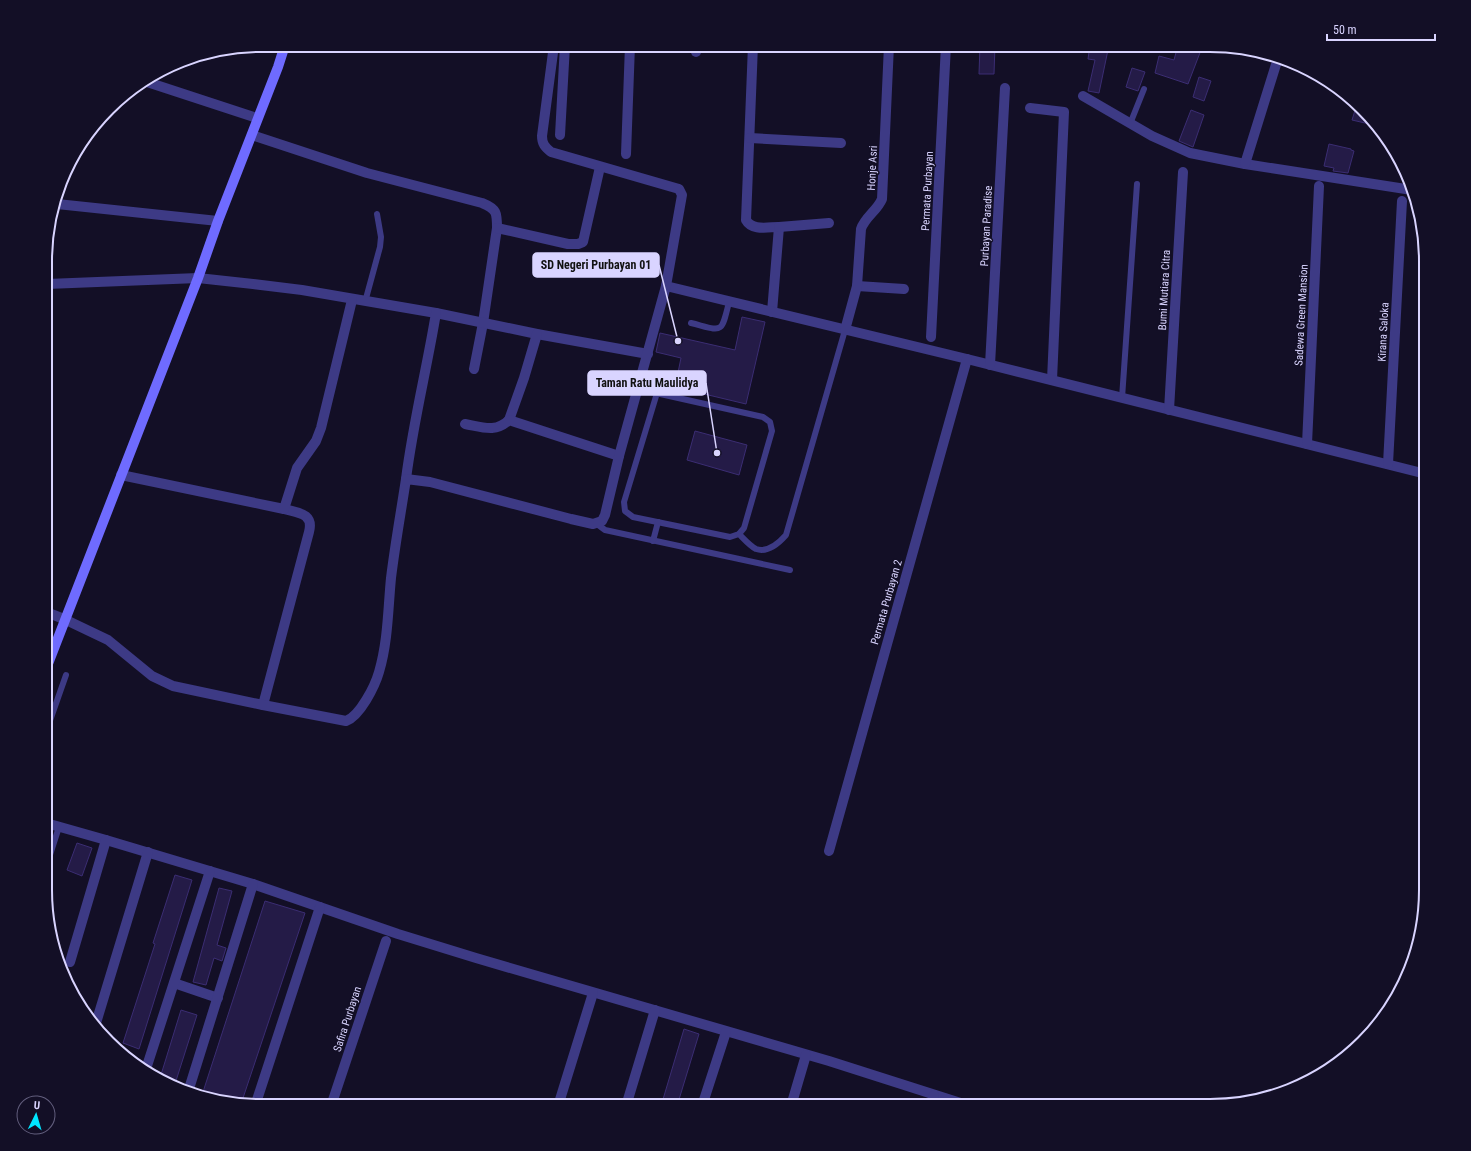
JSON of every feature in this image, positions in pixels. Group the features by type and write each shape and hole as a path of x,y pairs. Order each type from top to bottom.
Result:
{"street":[{"path":"52,654 198,278 218,221 283,52"},
{"path":"406,479 430,482 564,518 597,524 602,521 605,515 666,286 682,195 679,189 600,167 551,152 545,148 542,142 542,136 553,52"},
{"path":"560,135 566,52"},
{"path":"626,154 630,52"},
{"path":"753,52 746,220 749,224 756,227 779,227 829,223"},
{"name":"Honje Asri","path":"845,330 857,286 861,229 863,222 877,208 882,199 889,52"},
{"name":"Permata Purbayan","path":"931,337 946,52"},
{"path":"1244,164 1276,63"},
{"path":"151,83 258,118"},
{"name":"Purbayan Paradise","path":"990,365 1005,88"},
{"path":"1083,96 1130,124 1184,151 1244,164 1406,189"},
{"path":"1030,108 1064,112 1052,380"},
{"path":"252,135 367,173 482,203 489,206 496,212 497,228 483,323 474,369"},
{"path":"750,138 841,143"},
{"path":"497,228 568,244 578,244 582,242 600,167"},
{"name":"Bumi Mutiara Citra","path":"1169,410 1183,172"},
{"name":"Sadewa Green Mansion","path":"1307,444 1319,186"},
{"name":"Kirana Saloka","path":"1388,464 1402,202"},
{"path":"60,204 218,221"},
{"path":"772,312 779,227"},
{"path":"52,284 198,278 302,290 352,300 436,313 537,334 648,354"},
{"path":"666,286 1052,380 1419,472"},
{"path":"857,286 904,289"},
{"path":"284,509 297,468 316,441 321,428 352,300"},
{"path":"52,615 108,640 152,676 173,686 346,721 356,715 368,696 379,672 383,654 406,479 418,402 429,357 436,313"},
{"path":"465,424 497,428 509,420 524,378 537,334"},
{"name":"Permata Purbayan 2","path":"829,851 967,359"},
{"path":"509,420 620,456"},
{"path":"121,475 284,509 308,518 311,523 263,705"},
{"path":"52,825 253,884 398,934 949,1099"},
{"path":"70,962 106,840"},
{"path":"97,1020 148,852"},
{"path":"147,1065 210,871"},
{"path":"190,1086 253,884"},
{"path":"257,1099 320,907"},
{"name":"Safira Purbayan","path":"333,1099 386,941"},
{"path":"174,983 218,998"},
{"path":"560,1099 593,993"},
{"path":"628,1099 655,1010"},
{"path":"704,1099 726,1032"},
{"path":"793,1099 806,1055"},
{"path":"932,1099 934,1094"}],"lane":[{"path":"1130,124 1144,89"},
{"path":"1122,398 1137,184"},
{"path":"366,302 380,247 381,237 377,214"},
{"path":"691,323 716,329 720,328 724,324 729,302"},
{"path":"739,534 755,548 760,549 775,546 786,535 845,330"},
{"path":"638,389 657,393 763,417 770,422 772,431 744,528 739,534 730,537 633,517 625,511 624,506 657,393"},
{"path":"653,541 658,522"},
{"path":"597,524 605,530 790,570"},
{"path":"52,715 66,675"},
{"path":"52,849 59,827"}],"building":[{"path":"980,52 995,52 994,74 979,74"},
{"path":"1089,52 1108,52 1099,93 1088,91 1095,60 1088,59"},
{"path":"1176,52 1200,52 1188,84 1155,73 1159,56 1174,60"},
{"path":"1132,68 1145,72 1138,91 1126,87"},
{"path":"1199,77 1211,81 1204,101 1193,97"},
{"path":"1191,110 1204,115 1193,147 1179,141"},
{"path":"1355,110 1367,124 1352,120"},
{"path":"1329,144 1354,151 1348,173 1333,171 1334,168 1324,166"},
{"path":"742,317 765,322 746,404 675,387 681,358 656,352 660,333 735,350"},
{"path":"695,431 747,445 739,475 687,460"},
{"path":"77,843 92,848 82,876 67,870"},
{"path":"175,875 192,880 139,1049 123,1043 155,944 153,943"},
{"path":"219,888 232,891 217,945 226,948 222,961 214,958 206,985 193,982"},
{"path":"265,901 305,913 243,1098 203,1091"},
{"path":"181,1010 197,1015 176,1081 161,1073"},
{"path":"684,1029 699,1034 679,1099 663,1099"}],"place":[{"name":"SD Negeri Purbayan 01","path":"678,341"},
{"name":"Taman Ratu Maulidya","path":"717,453"}]}
